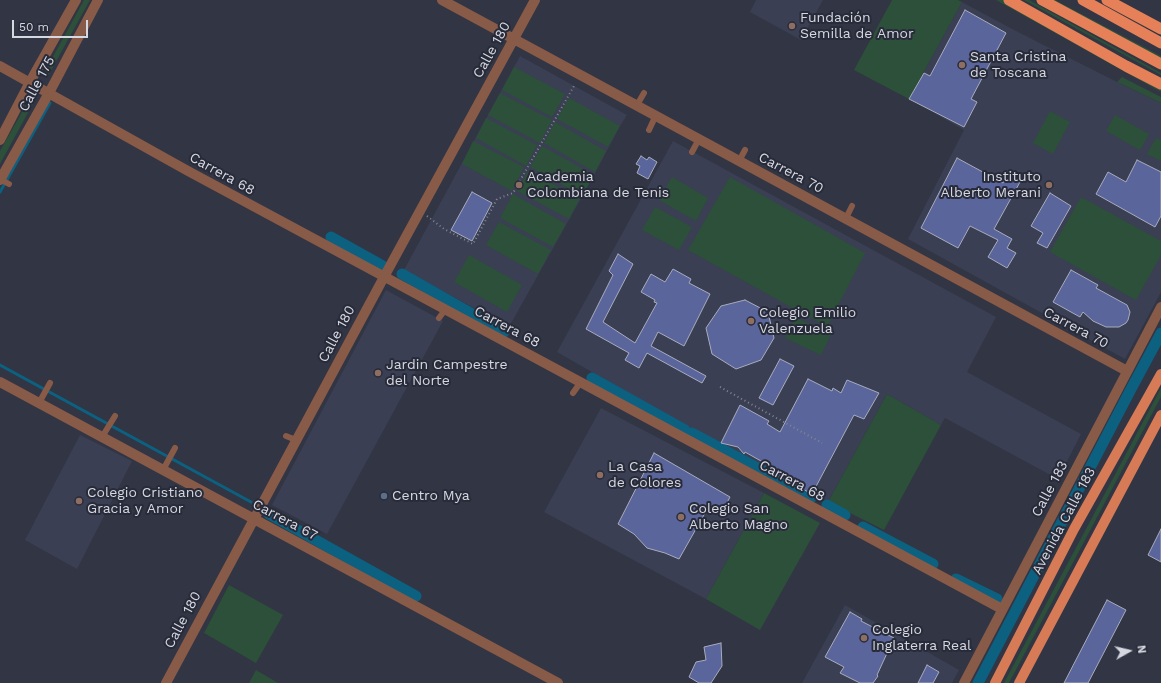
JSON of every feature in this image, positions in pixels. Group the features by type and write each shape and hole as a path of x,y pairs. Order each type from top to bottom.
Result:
{"highway":[{"path":"1009,0 1161,84"},
{"path":"1042,0 1161,64"},
{"path":"1083,0 1161,43"},
{"path":"1107,0 1161,29"}],"main road":[{"name":"Avenida Calle 183","path":"995,683 1074,529 1161,374"},
{"path":"1019,683 1161,415"}],"street":[{"name":"Calle 175","path":"0,140 30,82 76,0"},
{"name":"Calle 175","path":"3,181 98,0"},
{"name":"Carrera 70","path":"442,0 1127,371"},
{"name":"Calle 180","path":"166,683 253,519 291,438 384,277 535,0"},
{"name":"Carrera 68","path":"0,66 188,171 384,277 442,314 580,382 1002,610"},
{"name":"Calle 183","path":"964,683 1161,308"},
{"name":"Carrera 67","path":"0,382 102,437 164,468 253,519 558,683"}],"lane":[{"path":"637,105 644,93"},
{"path":"649,130 656,115"},
{"path":"692,152 699,139"},
{"path":"740,161 746,150"},
{"path":"846,218 852,206"},
{"path":"573,393 580,382"},
{"path":"39,403 50,383"},
{"path":"102,437 115,416"},
{"path":"164,468 175,448"}],"path":[{"path":"420,211 444,229 472,244 497,199 513,193 574,86"},
{"path":"720,387 822,443"}],"shaded area":[{"name":"Fundación Semilla de Amor","path":"756,0 823,0 801,40 750,12"},
{"name":"Instituto Alberto Merani","path":"962,2 1014,30 1161,103 1161,292 1125,359 908,239 964,130 909,99"},
{"name":"Academia Colombiana de Tenis","path":"520,56 627,115 509,327 404,270"},
{"name":"Colegio Emilio Valenzuela","path":"673,141 996,317 967,372 1081,434 1058,479 945,418 941,425 887,394 828,502 693,430 557,352"},
{"name":"Jardin Campestre del Norte","path":"386,290 443,321 327,534 272,505"},
{"name":"Colegio San Alberto Magno","path":"601,408 764,493 706,599 544,512"},
{"name":"Colegio Cristiano Gracia y Amor","path":"80,435 132,461 77,569 25,540"},
{"name":"Colegio Inglaterra Real","path":"845,605 959,670 952,683 802,683"}],"green space":[{"path":"84,0 90,0 48,76 45,76 44,73"},
{"path":"892,0 958,0 962,2 909,99 854,70"},
{"path":"996,0 1004,0 1161,87 1161,92"},
{"path":"1024,0 1029,0 1161,73 1161,75"},
{"path":"1050,0 1055,0 1161,56 1161,59"},
{"path":"514,67 565,94 552,117 502,90"},
{"path":"1122,77 1161,97 1161,103 1117,82"},
{"path":"500,93 552,120 540,143 488,115"},
{"path":"31,96 33,96 35,100 0,164 0,151"},
{"path":"569,98 620,126 608,147 557,119"},
{"path":"1050,111 1070,122 1053,154 1033,143"},
{"path":"1115,115 1149,134 1140,150 1106,131"},
{"path":"486,118 537,145 526,166 476,138"},
{"path":"555,122 606,151 595,172 544,143"},
{"path":"1156,138 1161,140 1161,161 1147,154"},
{"path":"473,141 524,167 512,191 462,164"},
{"path":"542,146 594,175 582,196 530,167"},
{"path":"528,171 580,198 569,219 517,191"},
{"path":"672,177 708,198 696,221 659,200"},
{"path":"730,177 865,253 827,327 688,250"},
{"path":"513,194 566,224 553,247 500,218"},
{"path":"1081,197 1161,241 1161,255 1136,300 1050,252"},
{"path":"655,207 692,227 679,250 642,230"},
{"path":"499,222 551,250 538,274 486,245"},
{"path":"469,255 522,285 507,312 454,282"},
{"path":"795,317 831,334 821,355 785,338"},
{"path":"1161,388 1161,397 1009,683 1004,683"},
{"path":"887,394 941,425 884,530 828,502"},
{"path":"764,493 820,523 760,630 706,599"},
{"path":"229,585 283,615 256,663 204,633"},
{"path":"256,670 278,683 249,683"}],"building":[{"name":"Santa Cristina de Toscana","path":"965,10 1006,33 971,99 977,102 964,127 909,99 924,73 930,76"},
{"path":"641,156 647,160 649,157 657,162 648,179 637,173 640,166 636,164"},
{"path":"957,158 1003,183 1007,175 1020,182 994,229 1012,239 1007,248 1016,253 1007,268 988,257 998,240 970,226 958,248 921,228"},
{"path":"1137,160 1161,172 1161,216 1155,227 1096,194 1108,172 1126,182"},
{"path":"472,192 492,203 472,241 451,230"},
{"path":"1050,193 1071,206 1047,248 1037,243 1043,233 1031,226"},
{"path":"618,254 633,264 603,322 635,343 657,303 654,302 655,300 641,292 651,274 665,282 673,269 691,279 689,283 710,294 684,346 658,332 651,346 706,376 702,383 647,353 639,368 625,360 629,353 586,329 613,275 609,271"},
{"path":"1071,270 1098,285 1096,288 1127,305 1130,312 1126,323 1119,327 1106,327 1093,321 1083,312 1080,317 1053,302"},
{"path":"745,300 768,312 774,338 761,360 736,369 712,354 706,328 721,306"},
{"path":"780,359 794,366 773,405 759,398"},
{"path":"808,379 832,391 833,388 841,393 847,380 879,393 864,419 854,415 812,494 775,474 777,470 745,452 744,454 738,447 721,443 740,405 769,421 767,424 780,432"},
{"path":"654,453 730,497 721,514 709,506 679,559 647,548 634,534 618,524"},
{"path":"1161,529 1161,562 1148,555"},
{"path":"1107,600 1126,610 1088,683 1064,683"},
{"path":"850,612 862,619 861,621 894,638 877,675 878,676 873,683 860,683 840,673 844,667 825,657"},
{"path":"721,643 722,666 711,683 699,683 689,677 696,662 706,660 704,647"},
{"path":"927,665 939,672 933,683 918,683"}],"waterway":[{"path":"0,192 50,103"},
{"path":"331,237 383,266"},
{"path":"402,274 504,332"},
{"path":"978,683 1161,333"},
{"path":"0,365 251,502"},
{"path":"592,378 685,430"},
{"path":"692,433 812,497"},
{"path":"827,505 845,515"},
{"path":"269,514 416,596"},
{"path":"863,527 933,564"},
{"path":"956,579 997,599"}],"place":[{"name":"Fundación Semilla de Amor","path":"792,26"},
{"name":"Santa Cristina de Toscana","path":"962,65"},
{"name":"Academia Colombiana de Tenis","path":"519,185"},
{"name":"Instituto Alberto Merani","path":"1049,185"},
{"name":"Colegio Emilio Valenzuela","path":"751,321"},
{"name":"Jardin Campestre del Norte","path":"378,373"},
{"name":"La Casa de Colores","path":"600,475"},
{"name":"Centro Mya","path":"384,496"},
{"name":"Colegio Cristiano Gracia y Amor","path":"79,501"},
{"name":"Colegio San Alberto Magno","path":"681,517"},
{"name":"Colegio Inglaterra Real","path":"864,638"}]}
